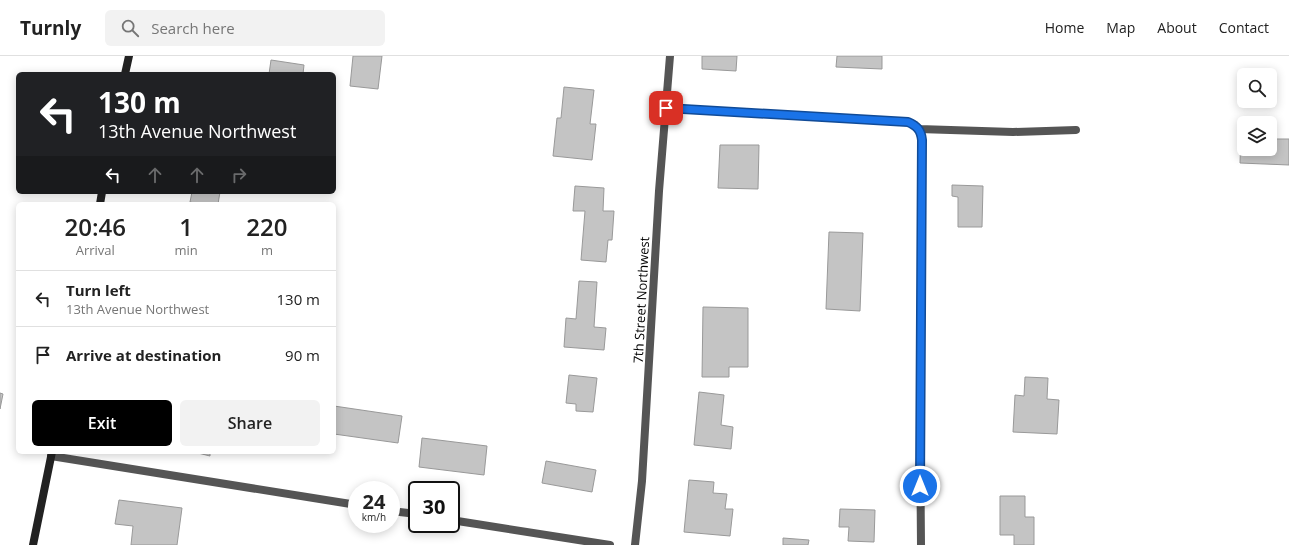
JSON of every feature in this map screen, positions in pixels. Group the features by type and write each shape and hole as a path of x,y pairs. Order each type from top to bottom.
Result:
{"main road":[{"path":"125,72 129,56"},
{"path":"33,545 52,454"}],"street":[{"name":"7th Street Northwest","path":"635,545 642,481 659,191 670,56"},
{"path":"666,108 908,122 919,129 922,140 920,428 921,545"},
{"path":"919,129 1013,132 1076,130"},
{"path":"52,454 348,503"},
{"path":"460,521 610,545"}],"building":[{"path":"353,56 382,56 378,89 350,86"},
{"path":"702,56 737,56 736,71 702,69"},
{"path":"837,56 882,56 882,69 836,67"},
{"path":"271,60 304,65 303,72 269,72"},
{"path":"564,87 594,90 590,124 596,124 592,160 553,156 557,118 561,118"},
{"path":"1277,139 1289,139 1289,165 1240,163 1240,156 1277,156"},
{"path":"720,145 759,145 758,189 718,188"},
{"path":"952,185 983,186 982,227 958,227 958,197 952,196"},
{"path":"575,186 604,188 603,211 614,211 612,240 608,240 606,262 581,260 585,211 573,211"},
{"path":"192,194 220,194 218,202 190,202"},
{"path":"829,232 863,233 860,311 826,309"},
{"path":"579,281 597,282 594,327 606,328 604,350 564,347 566,318 576,319"},
{"path":"703,307 748,308 748,367 729,367 729,377 702,377"},
{"path":"569,375 597,378 593,412 576,411 576,404 566,403"},
{"path":"1025,377 1048,378 1047,399 1059,400 1057,434 1013,432 1015,395 1024,396"},
{"path":"699,392 724,395 721,425 733,427 731,449 694,445"},
{"path":"0,393 3,394 0,409"},
{"path":"336,406 402,416 398,443 336,434"},
{"path":"422,438 487,446 484,475 419,467"},
{"path":"546,461 596,470 592,492 542,483"},
{"path":"689,480 714,482 713,493 727,494 725,509 733,509 730,536 684,532"},
{"path":"1000,496 1025,496 1025,517 1034,517 1034,545 1014,545 1014,535 1000,535"},
{"path":"119,500 182,508 177,545 131,545 133,526 115,524"},
{"path":"840,509 875,510 874,542 848,541 849,527 839,527"},
{"path":"783,538 809,540 808,545 783,545"}],"route":[{"path":"666,108 908,122 919,129 922,140 920,486"}]}
